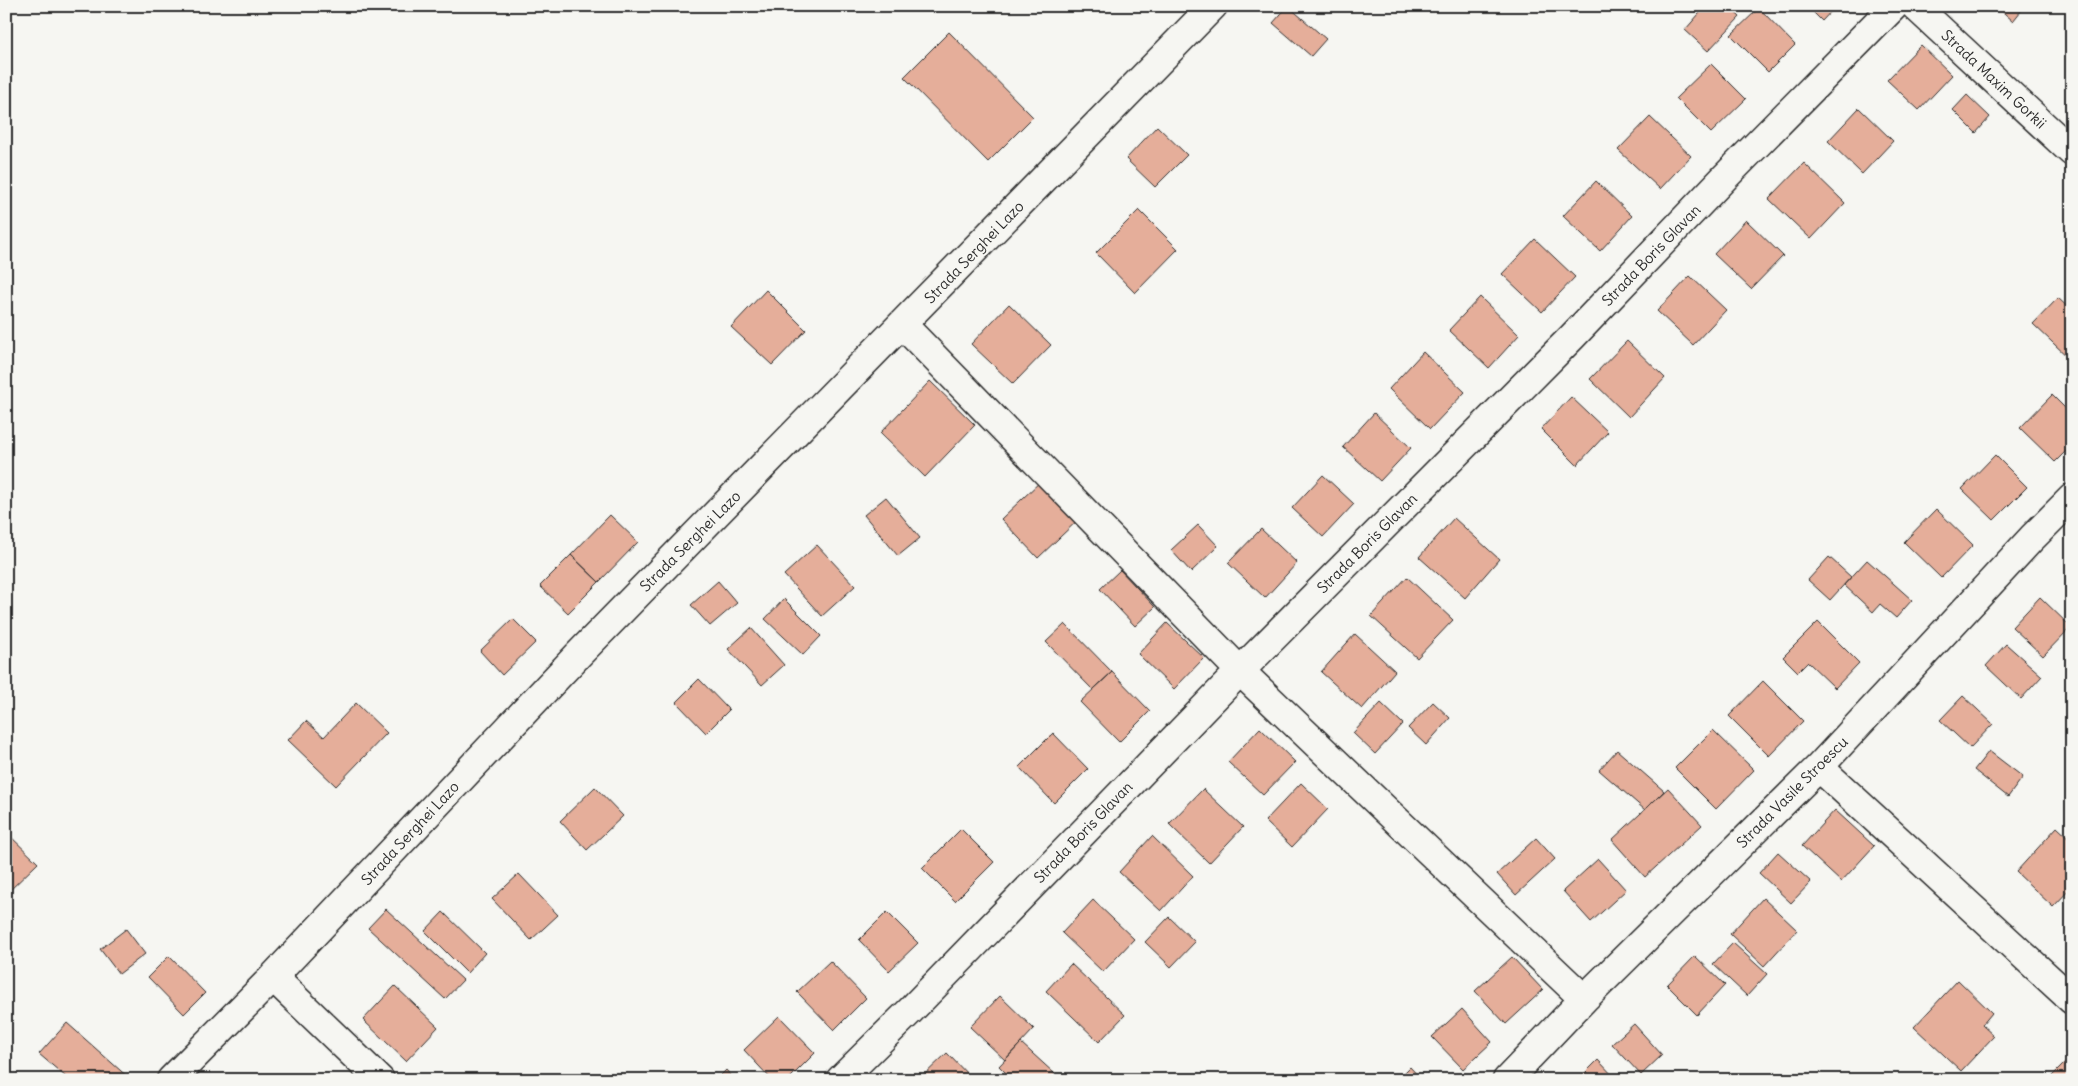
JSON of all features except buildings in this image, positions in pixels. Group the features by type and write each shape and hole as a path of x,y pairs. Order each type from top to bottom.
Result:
{"street":[{"name":"Strada Serghei Lazo","path":"171,1080 273,977 578,655 903,325 1213,6"},
{"name":"Strada Boris Glavan","path":"840,1080 917,1004 1240,671 1565,344 1725,177 1894,6"},
{"name":"Strada Maxim Gorkii","path":"1915,6 2072,152"},
{"path":"903,325 1240,671 1584,999"},
{"name":"Strada Vasile Stroescu","path":"1507,1080 1584,999 1819,766 2032,538 2072,498"},
{"path":"1819,766 2072,1000"},
{"path":"273,977 380,1080"}]}
